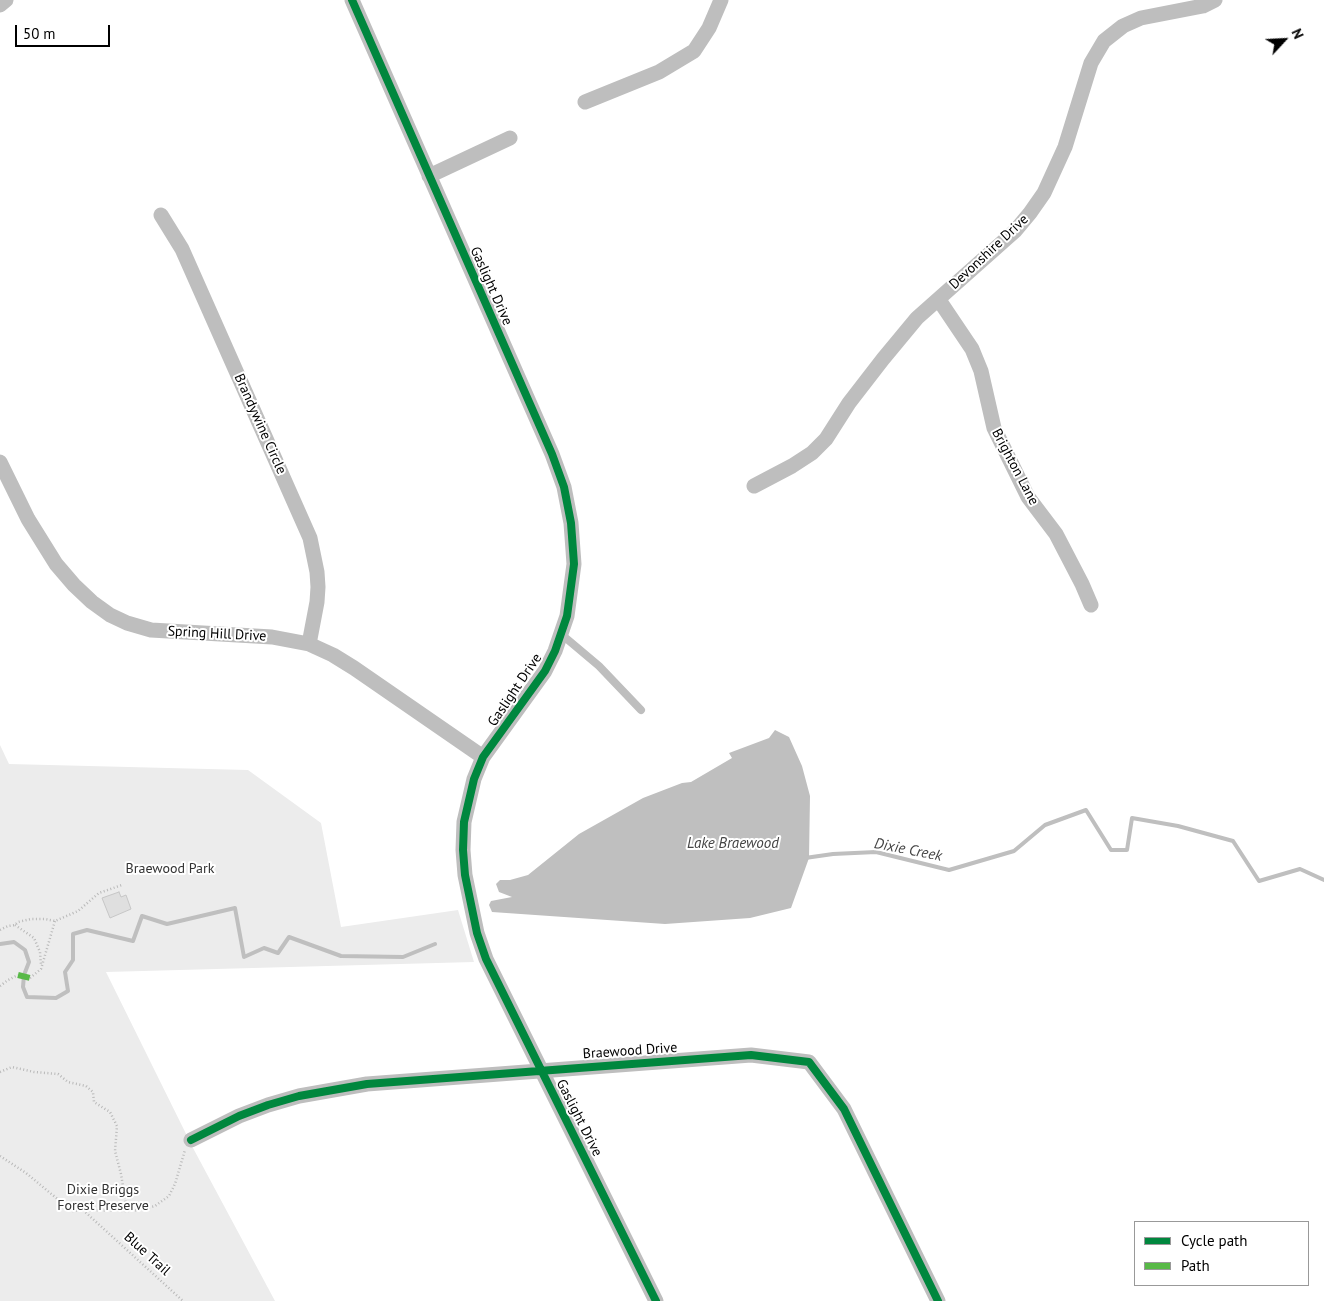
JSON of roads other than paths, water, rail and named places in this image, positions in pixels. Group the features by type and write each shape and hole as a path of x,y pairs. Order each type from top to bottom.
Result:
{"street":[{"path":"0,5 6,0"},
{"name":"Gaslight Drive","path":"352,0 552,454 564,487 571,523 574,564 567,616 546,671 483,757 474,779 464,822 463,850 467,884 477,933 486,959 656,1301"},
{"path":"585,102 659,72 694,51 709,28 721,0"},
{"name":"Devonshire Drive","path":"754,486 812,453 826,439 849,402 917,318 1015,231 1044,193 1065,147 1091,63 1104,41 1123,26 1141,18 1203,6 1215,0"},
{"path":"429,176 510,138"},
{"name":"Brandywine Circle","path":"161,215 182,249 310,538 316,564 318,586 316,612 308,644"},
{"name":"Brighton Lane","path":"938,300 972,349 981,371 994,428 1028,497 1056,534 1082,584 1090,605"},
{"name":"Spring Hill Drive","path":"0,462 28,519 56,564 80,591 110,615 127,623 151,630 272,637 308,644 333,655 354,668 483,757"},
{"name":"Braewood Drive","path":"191,1140 239,1116 299,1096 367,1084 751,1055 809,1062 844,1109 938,1301"}],"lane":[{"path":"561,634 599,666 641,710"}],"water":[{"name":"Lake Braewood","path":"775,730 789,737 802,766 810,796 809,858 791,908 750,918 665,924 492,912 489,905 491,901 512,897 499,892 496,884 500,880 510,880 528,875 579,834 643,798 682,783 691,782 732,758 729,753 769,738"}],"waterway":[{"name":"Dixie Creek","path":"805,858 833,854 876,852 949,870 1014,851 1045,825 1086,810 1111,850 1127,850 1132,818 1178,826 1233,841 1259,881 1300,869 1324,880"},
{"name":"Dixie Creek","path":"0,944 14,942 25,950 29,962 24,975 23,987 27,997 56,998 68,991 65,972 73,960 73,934 87,930 133,941 142,916 167,924 235,908 244,957 264,948 278,953 289,937 341,956 403,957 435,944"}],"park label":[{"name":"Braewood Park","path":"170,869"},
{"name":"Dixie Briggs Forest Preserve","path":"103,1198"}]}
